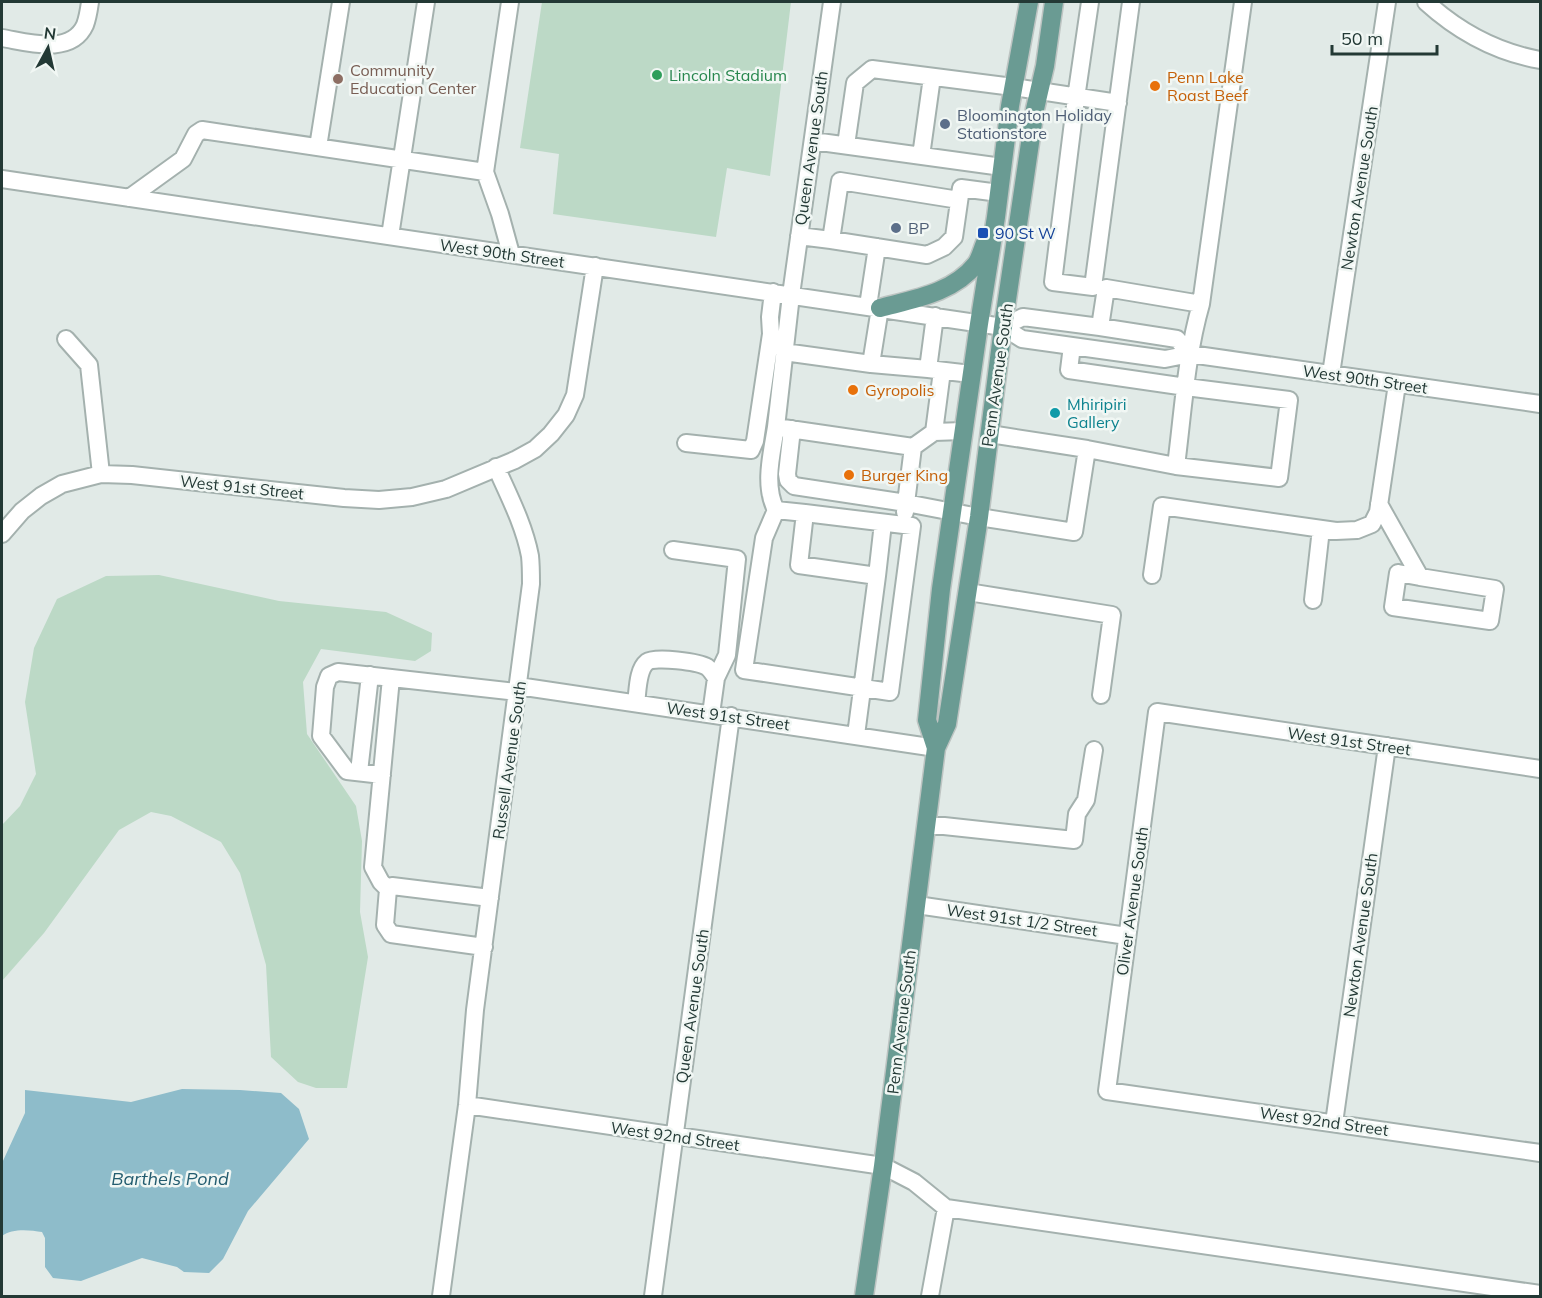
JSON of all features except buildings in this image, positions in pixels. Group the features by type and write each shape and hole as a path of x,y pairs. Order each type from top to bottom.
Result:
{"main road":[{"name":"Penn Avenue South","path":"936,748 927,720 940,589 996,217 1013,87 1029,2"},
{"name":"Penn Avenue South","path":"864,1296 883,1166 936,748 947,724 980,517 1003,327 1054,2"},
{"path":"874,307 938,292 960,280 977,263 996,217"}],"street":[{"path":"2,38 47,45 61,44 75,38 84,27 90,2"},
{"path":"318,147 341,2"},
{"path":"390,236 426,2"},
{"path":"510,2 485,172 512,254"},
{"name":"Queen Avenue South","path":"784,428 784,352 832,2"},
{"path":"1090,2 1053,282 1201,304"},
{"path":"1100,327 1100,288 1118,103 1131,2"},
{"path":"1176,466 1190,354 1201,304 1243,2"},
{"name":"Newton Avenue South","path":"1331,374 1387,2"},
{"path":"1426,2 1445,19 1475,38 1506,51 1540,60"},
{"path":"846,146 855,83 872,69 1118,103"},
{"path":"921,156 932,77"},
{"path":"129,198 183,159 196,134 202,130 485,172"},
{"path":"813,141 1002,167"},
{"name":"West 90th Street","path":"2,179 935,316 1003,327 1022,339 1166,359 1190,354 1540,404"},
{"path":"831,240 840,181 959,200"},
{"path":"799,236 927,255 944,247 954,237 961,188 999,193"},
{"path":"871,364 877,247"},
{"path":"496,467 515,460 535,448 551,434 566,415 575,395 595,266"},
{"path":"686,443 751,450 755,441 771,334 772,292"},
{"path":"934,432 935,316"},
{"name":"West 90th Street","path":"1003,327 1023,317 1100,327 1177,339 1190,354"},
{"path":"66,339 89,365 101,474"},
{"path":"990,434 1087,448 1176,466 1279,478 1289,400 1069,370 1072,346"},
{"path":"784,352 971,374"},
{"path":"1152,575 1162,506 1336,531 1357,530 1372,524 1378,512 1397,384"},
{"path":"784,428 788,480 794,486 906,502 1074,532 1087,448"},
{"path":"784,428 913,447 934,432 963,431"},
{"path":"776,510 771,501 769,483 784,428"},
{"path":"903,525 913,447"},
{"name":"West 91st Street","path":"2,534 22,511 41,496 62,484 101,474 132,475 379,500 412,497 446,489 496,467"},
{"name":"Russell Avenue South","path":"441,1296 467,1105 476,1010 531,584 530,557 524,531 496,467"},
{"path":"1379,504 1420,577"},
{"path":"776,510 912,526 890,692 744,670 764,538 776,510"},
{"path":"805,513 799,565 877,576"},
{"path":"856,735 883,523"},
{"path":"1313,600 1321,529"},
{"path":"673,550 737,559 727,655 716,678 711,714"},
{"path":"1398,573 1420,577 1495,589 1490,621 1393,608 1398,573"},
{"path":"968,592 1112,615 1101,694"},
{"path":"636,703 641,672 647,662 657,658 706,666 716,678"},
{"name":"West 91st Street","path":"359,772 346,771 321,736 325,687 329,676 338,672 636,703 936,748"},
{"path":"370,675 359,772 382,775"},
{"path":"391,678 373,867 381,882 388,889 385,926 391,934 484,947"},
{"name":"West 91st Street","path":"1158,712 1540,769"},
{"name":"Oliver Avenue South","path":"1107,1091 1158,712"},
{"name":"Queen Avenue South","path":"653,1296 731,717"},
{"name":"Newton Avenue South","path":"1334,1123 1387,746"},
{"path":"927,826 1074,840 1077,814 1086,800 1094,750"},
{"path":"388,889 392,886 490,898"},
{"name":"West 91st 1/2 Street","path":"917,905 1127,936"},
{"name":"West 92nd Street","path":"1107,1091 1540,1153"},
{"name":"West 92nd Street","path":"467,1105 883,1166 914,1182 946,1208"},
{"path":"930,1296 946,1208 1540,1293"}],"green space":[{"name":"Lincoln Stadium","path":"542,2 791,2 770,176 727,168 716,237 553,214 559,154 520,148"},
{"path":"159,575 279,601 386,612 432,633 431,651 415,661 321,649 303,682 307,734 356,806 362,841 360,912 368,957 347,1088 316,1088 298,1082 271,1057 266,965 240,873 221,842 171,816 151,812 119,830 44,933 2,981 2,825 20,806 36,774 25,702 34,648 57,599 106,576"}],"water":[{"name":"Barthels Pond","path":"182,1089 281,1093 299,1109 309,1139 248,1211 223,1259 209,1273 184,1272 177,1267 142,1258 81,1281 53,1278 45,1267 45,1238 42,1232 16,1231 2,1236 2,1163 25,1113 25,1090 131,1102"}],"place":[{"name":"Lincoln Stadium","path":"657,75"},
{"name":"Community Education Center","path":"338,79"},
{"name":"Penn Lake Roast Beef","path":"1155,86"},
{"name":"Bloomington Holiday Stationstore","path":"945,124"},
{"name":"BP","path":"896,228"},
{"name":"90 St W","path":"983,233"},
{"name":"Gyropolis","path":"853,390"},
{"name":"Mhiripiri Gallery","path":"1055,413"},
{"name":"Burger King","path":"849,475"}]}
